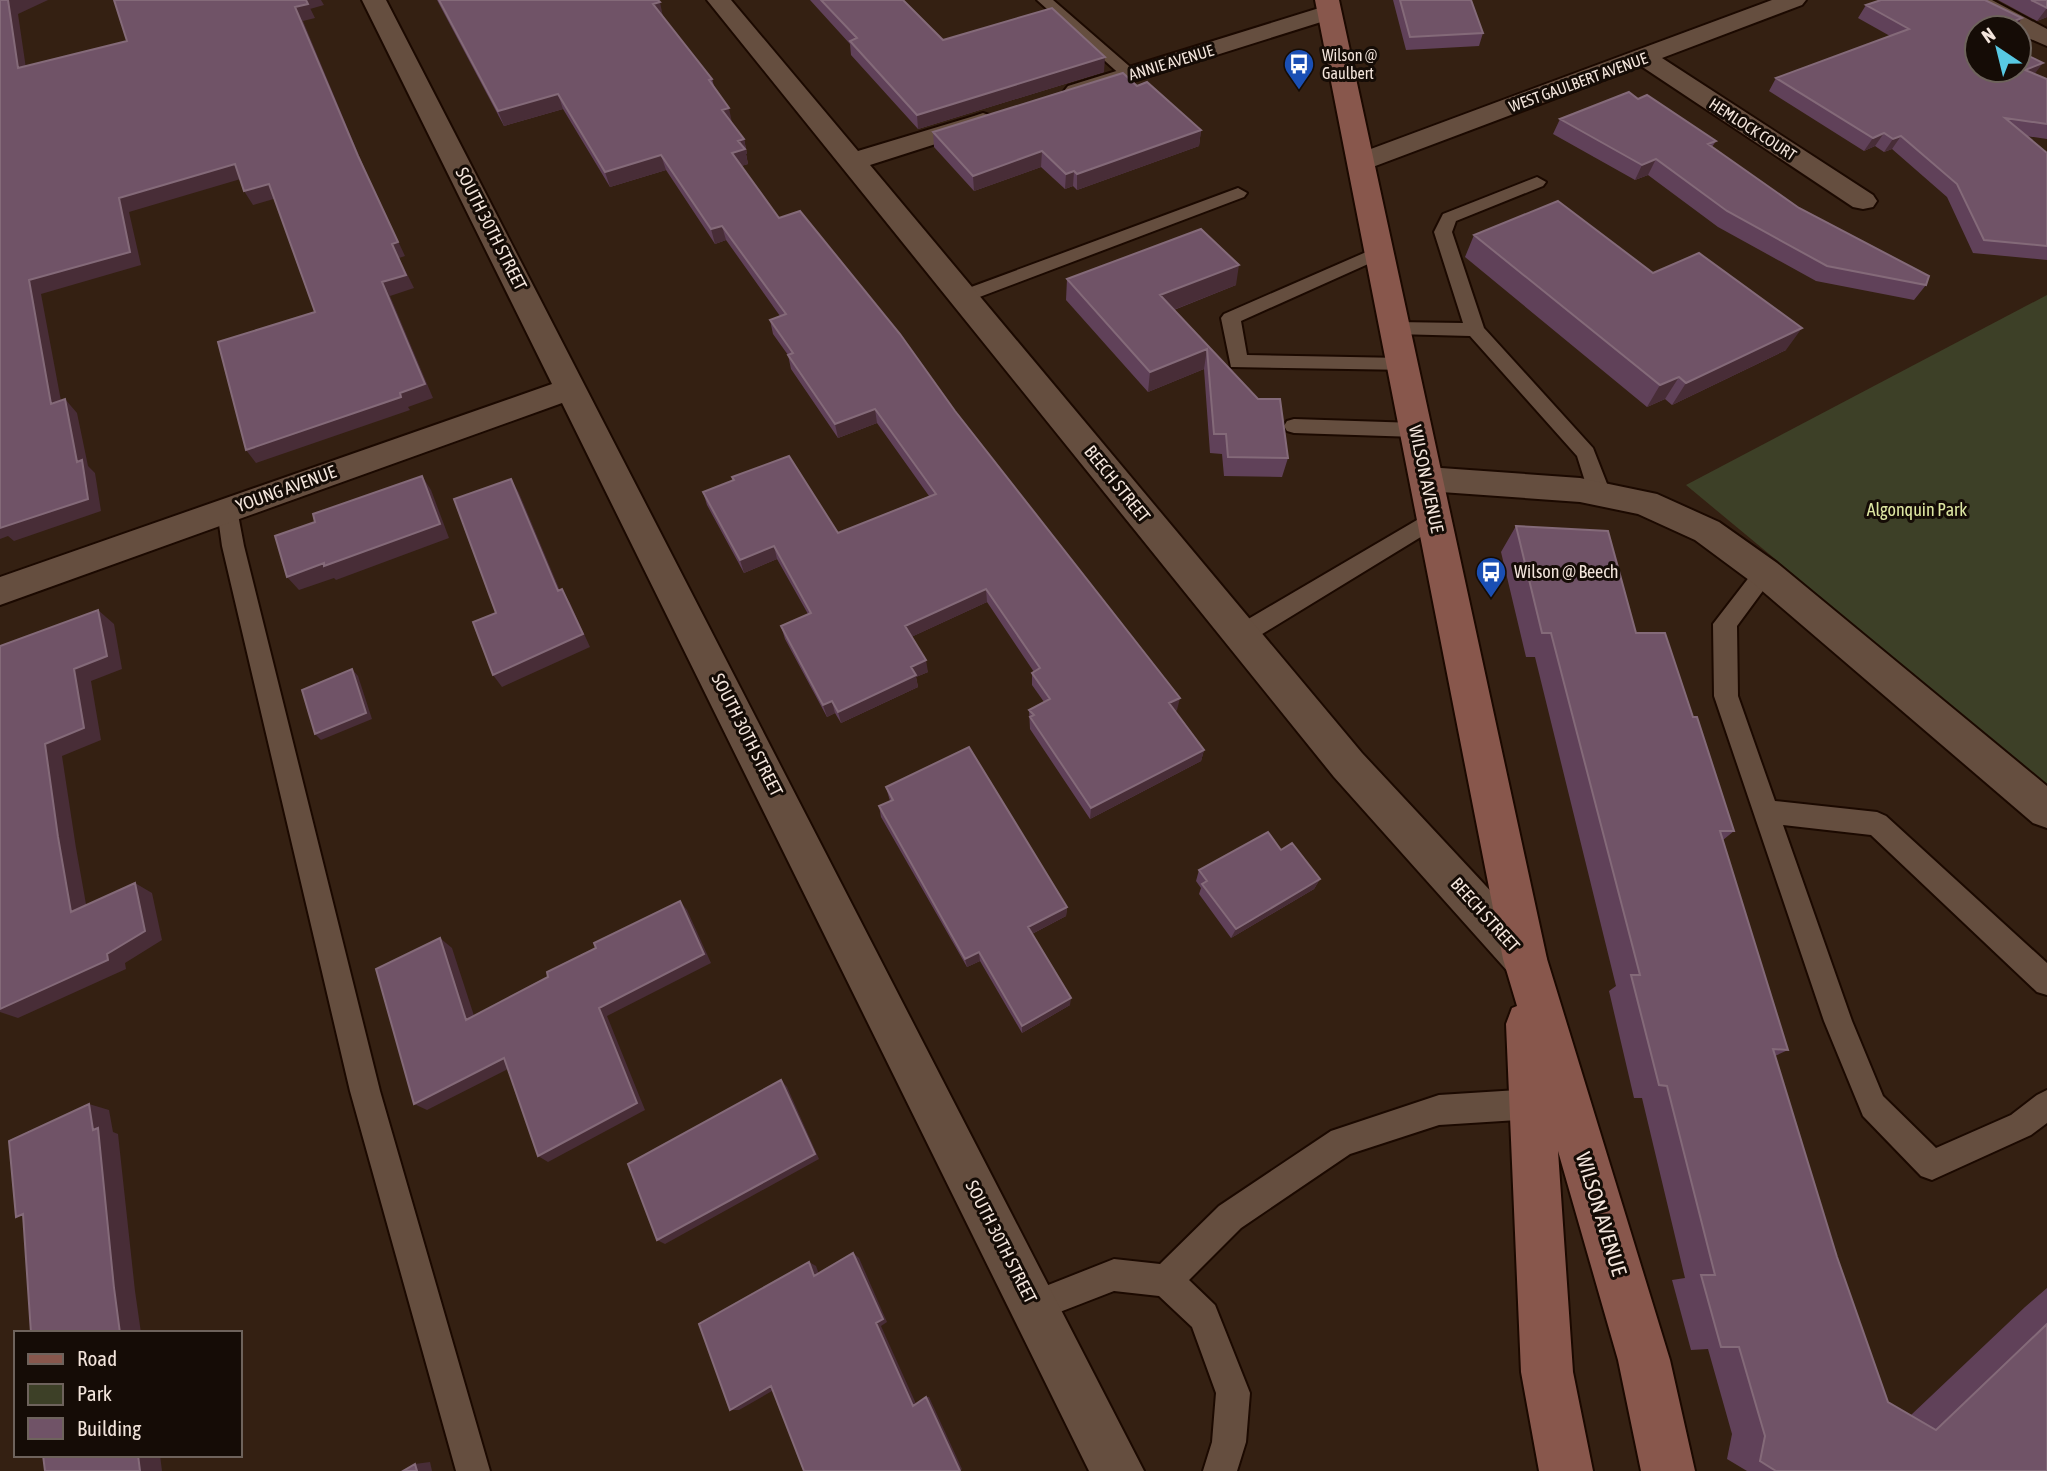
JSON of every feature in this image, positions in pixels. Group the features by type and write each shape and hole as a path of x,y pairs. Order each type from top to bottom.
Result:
{"street":[{"name":"SOUTH 30TH STREET","path":"374,0 1117,1471"},
{"name":"BEECH STREET","path":"719,0 1348,765 1525,959"},
{"name":"WEST GAULBERT AVENUE","path":"1361,162 1794,0"},
{"path":"1974,0 2047,39"},
{"name":"ANNIE AVENUE","path":"1056,98 1328,6"},
{"name":"WILSON AVENUE","path":"1328,6 1525,959 1644,1360 1668,1471"},
{"name":"HEMLOCK COURT","path":"1644,57 1863,201"},
{"path":"852,162 1005,114"},
{"name":"YOUNG AVENUE","path":"0,591 572,388"},
{"path":"1426,479 1580,490 1645,503 1707,531 1765,573 2047,810"},
{"name":"WILSON AVENUE","path":"1525,959 1547,1373 1566,1471"}],"lane":[{"path":"1044,0 1130,75"},
{"path":"1537,182 1449,218 1443,232 1475,330 1586,453 1600,494"},
{"path":"962,297 1238,193"},
{"path":"1380,252 1231,318 1238,362 1403,365"},
{"path":"1395,328 1475,330"},
{"path":"1294,426 1416,429"},
{"path":"229,510 233,546 365,1091 472,1471"},
{"path":"1241,635 1434,518"},
{"path":"1765,573 1725,624 1726,696 1838,1020 1873,1106 1932,1165 2021,1125 2047,1105"},
{"path":"1767,812 1878,824 2047,982"},
{"path":"1166,1280 1230,1217 1342,1142 1439,1110 1533,1104"},
{"path":"1034,1306 1114,1275 1166,1280 1204,1315 1233,1393 1229,1442 1220,1471"}],"green space":[{"name":"Algonquin Park","path":"2047,295 2047,785 1686,485"}],"building":[{"path":"0,0 8,0 18,68 127,41 114,0 306,0 308,4 295,7 358,156 398,242 392,244 406,275 382,282 425,384 400,393 401,397 246,450 218,342 315,312 269,184 244,191 235,164 119,198 130,252 29,280 51,404 65,399 77,462 82,460 88,499 0,528"},
{"path":"439,0 658,0 660,2 653,4 712,79 709,80 729,108 722,110 744,139 738,141 745,149 732,153 779,218 800,211 900,334 955,411 1180,698 1169,703 1204,750 1091,808 1030,717 1034,715 1029,710 1050,699 1032,673 1040,668 986,589 905,626 926,660 911,667 916,675 838,712 832,701 823,705 781,626 811,613 774,546 740,560 703,492 734,480 732,477 789,456 838,533 936,494 875,409 835,424 788,355 793,353 770,320 786,314 722,226 711,229 661,155 605,172 558,94 498,111"},
{"path":"821,0 903,0 943,40 1052,8 1105,57 917,115 850,41 857,38"},
{"path":"1400,0 1471,0 1483,33 1410,37"},
{"path":"1881,0 1985,0 2014,14 1963,14 1963,84 2033,84 2033,73 2047,79 2047,124 2005,118 2047,153 2047,246 1984,240 1957,184 1901,136 1893,139 1884,133 1873,138 1776,78 1909,29 1866,5"},
{"path":"2031,0 2047,0 2047,8"},
{"path":"2033,58 2043,63 2033,67"},
{"path":"1123,73 1137,86 1147,82 1201,130 1077,174 1074,171 1066,174 1042,151 973,176 933,132"},
{"path":"1629,92 1638,99 1647,95 1716,141 1708,144 1799,208 1929,276 1926,285 1827,266 1727,211 1656,159 1642,165 1560,119"},
{"path":"1558,201 1653,273 1699,253 1802,328 1686,383 1679,377 1660,385 1474,235"},
{"path":"1201,229 1239,265 1160,295 1258,399 1280,399 1288,458 1228,457 1226,434 1214,434 1207,349 1150,372 1067,279"},
{"path":"422,476 440,524 287,577 275,536 315,522 313,514"},
{"path":"511,479 558,591 562,589 583,634 493,675 473,622 496,613 454,499"},
{"path":"1516,526 1608,531 1636,633 1665,633 1693,717 1697,717 1734,831 1720,831 1788,1050 1773,1049 1837,1257 1888,1402 1936,1430 2047,1324 2047,1471 1776,1471 1760,1461 1765,1436 1739,1347 1721,1347 1701,1275 1715,1275 1667,1086 1659,1085 1631,975 1640,975 1551,633 1542,633"},
{"path":"98,610 107,656 74,669 84,728 45,744 58,837 71,912 135,883 145,931 107,954 108,960 0,1009 0,646"},
{"path":"352,669 366,713 315,734 302,690"},
{"path":"969,747 1067,907 1028,927 1071,998 1022,1026 979,952 965,959 879,806 893,800 886,787"},
{"path":"1268,832 1281,850 1292,843 1320,879 1236,929 1202,884 1207,881 1199,870"},
{"path":"680,901 704,954 599,1008 637,1103 538,1156 504,1058 414,1104 376,969 440,938 466,1020 548,977 547,972 596,948 594,943"},
{"path":"781,1080 815,1154 657,1240 628,1164"},
{"path":"89,1104 93,1130 98,1128 120,1331 31,1331 23,1214 16,1217 9,1141"},
{"path":"853,1253 883,1319 876,1323 913,1406 926,1397 960,1471 804,1471 771,1386 730,1410 699,1324 809,1262 814,1276"},
{"path":"43,1457 138,1457 140,1471 45,1471"},
{"path":"415,1464 417,1471 403,1471"}],"place":[{"name":"Wilson @ Gaulbert","path":"1299,91"},
{"name":"Wilson @ Beech","path":"1491,599"}]}
